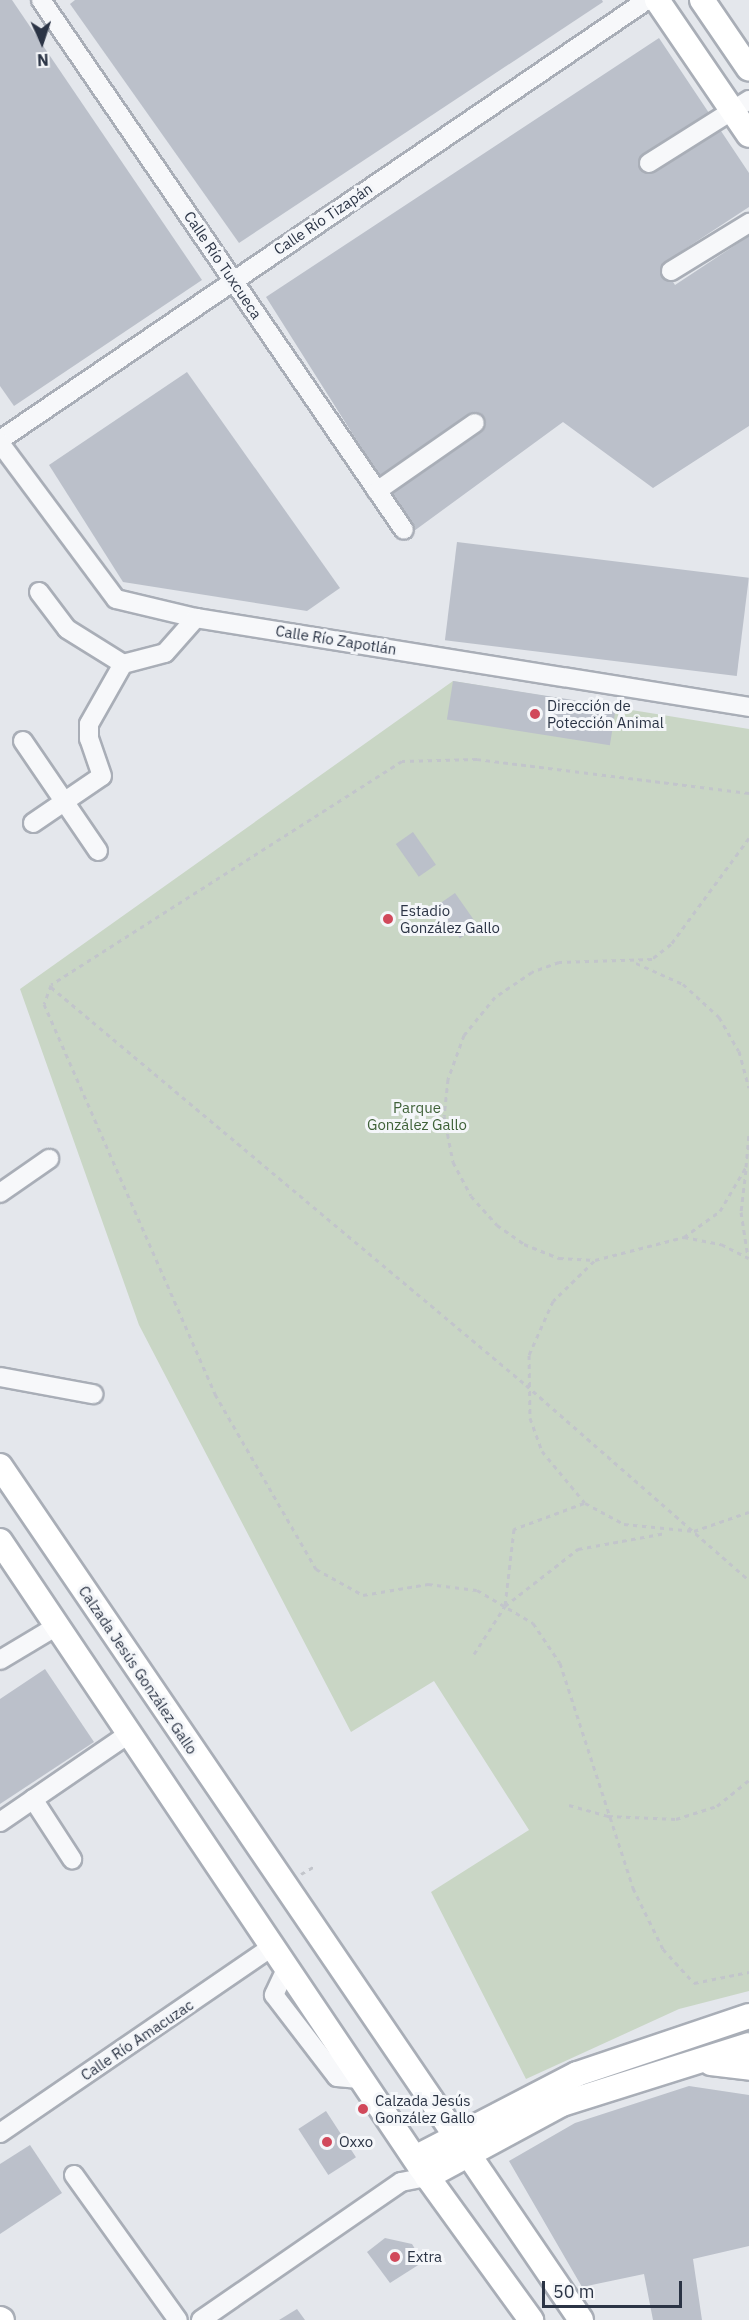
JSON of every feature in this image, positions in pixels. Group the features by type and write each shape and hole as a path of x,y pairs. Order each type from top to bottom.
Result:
{"main road":[{"path":"657,0 741,105 749,135"},
{"path":"702,0 749,69"},
{"name":"Calzada Jesús González Gallo","path":"0,1466 581,2320"},
{"path":"0,1541 421,2168 531,2320"},
{"path":"421,2168 577,2074 749,2016"},
{"path":"461,2144 562,2104 672,2067 749,2045"},
{"path":"672,2067 720,2062 749,2068"}],"street":[{"name":"Calle Río Tuxcueca","path":"41,0 404,530"},
{"name":"Calle Río Tizapán","path":"0,441 233,280 647,0"},
{"path":"649,163 741,105"},
{"path":"671,271 749,223"},
{"path":"377,491 475,423"},
{"name":"Calle Río Zapotlán","path":"0,441 107,592 196,618 749,707"},
{"path":"39,592 66,629 123,664"},
{"path":"33,823 102,776 89,740 89,724 123,664 165,653 196,618"},
{"path":"23,741 60,803 98,851"},
{"path":"0,1193 49,1159"},
{"path":"0,1377 93,1394"},
{"path":"0,1660 57,1626"},
{"path":"0,1822 130,1733"},
{"path":"33,1799 72,1859"},
{"name":"Calle Río Amacuzac","path":"2,2126 273,1946"},
{"path":"201,2320 421,2168"},
{"path":"74,2175 178,2320"}],"path":[{"path":"749,793 477,759 402,762 50,987 44,1004 214,1394 316,1569 363,1595 428,1584 477,1590 533,1623 560,1663 633,1888 663,1949 694,1983 749,1972"},
{"path":"749,838 671,944 652,960 634,962 597,958 532,972 495,997 464,1035 447,1079 444,1116 453,1162 471,1196 497,1225 524,1244 559,1258 595,1260 684,1237 720,1211 749,1161"},
{"path":"634,962 683,984 719,1017 739,1051 749,1088"},
{"path":"50,987 526,1385 749,1580"},
{"path":"748,1258 741,1212 749,1134"},
{"path":"684,1237 721,1244 748,1258"},
{"path":"595,1260 552,1301 529,1355 526,1385 542,1451 585,1503 624,1524 667,1532"},
{"path":"505,1606 514,1529 585,1503"},
{"path":"474,1654 505,1606 578,1549 667,1532 694,1531 749,1512"},
{"path":"569,1805 608,1816 676,1819 717,1806 749,1780"}],"green space":[{"name":"Parque González Gallo","path":"453,681 749,729 749,1991 679,2009 526,2079 431,1892 529,1830 434,1681 351,1732 139,1325 20,989"}],"building":[{"path":"0,0 12,0 202,280 14,406 0,386"},
{"path":"75,0 602,0 603,2 239,243 70,4"},
{"path":"659,38 749,173 749,207 662,264 675,285 749,236 749,426 653,488 563,422 414,531 266,297"},
{"path":"187,372 340,588 307,611 123,582 49,465"},
{"path":"457,542 749,578 737,676 445,640"},
{"name":"Dirección de Potección Animal","path":"453,681 616,707 610,745 447,720"},
{"path":"413,832 436,865 419,877 396,844"},
{"path":"455,893 478,926 460,938 437,906"},
{"path":"45,1669 94,1742 0,1804 0,1699"},
{"path":"689,2086 749,2095 749,2246 693,2259 702,2320 653,2320 644,2274 582,2287 509,2161 575,2123"},
{"name":"Oxxo","path":"326,2111 356,2157 328,2175 298,2129"},
{"path":"30,2145 62,2193 0,2234 0,2164"},
{"name":"Extra","path":"385,2238 412,2244 423,2262 390,2283 367,2252"},
{"path":"297,2309 305,2320 279,2320"}],"place":[{"name":"Dirección de Potección Animal","path":"535,714"},
{"name":"Estadio González Gallo","path":"388,919"},
{"name":"Calzada Jesús González Gallo","path":"363,2109"},
{"name":"Oxxo","path":"327,2142"},
{"name":"Extra","path":"395,2257"}]}
